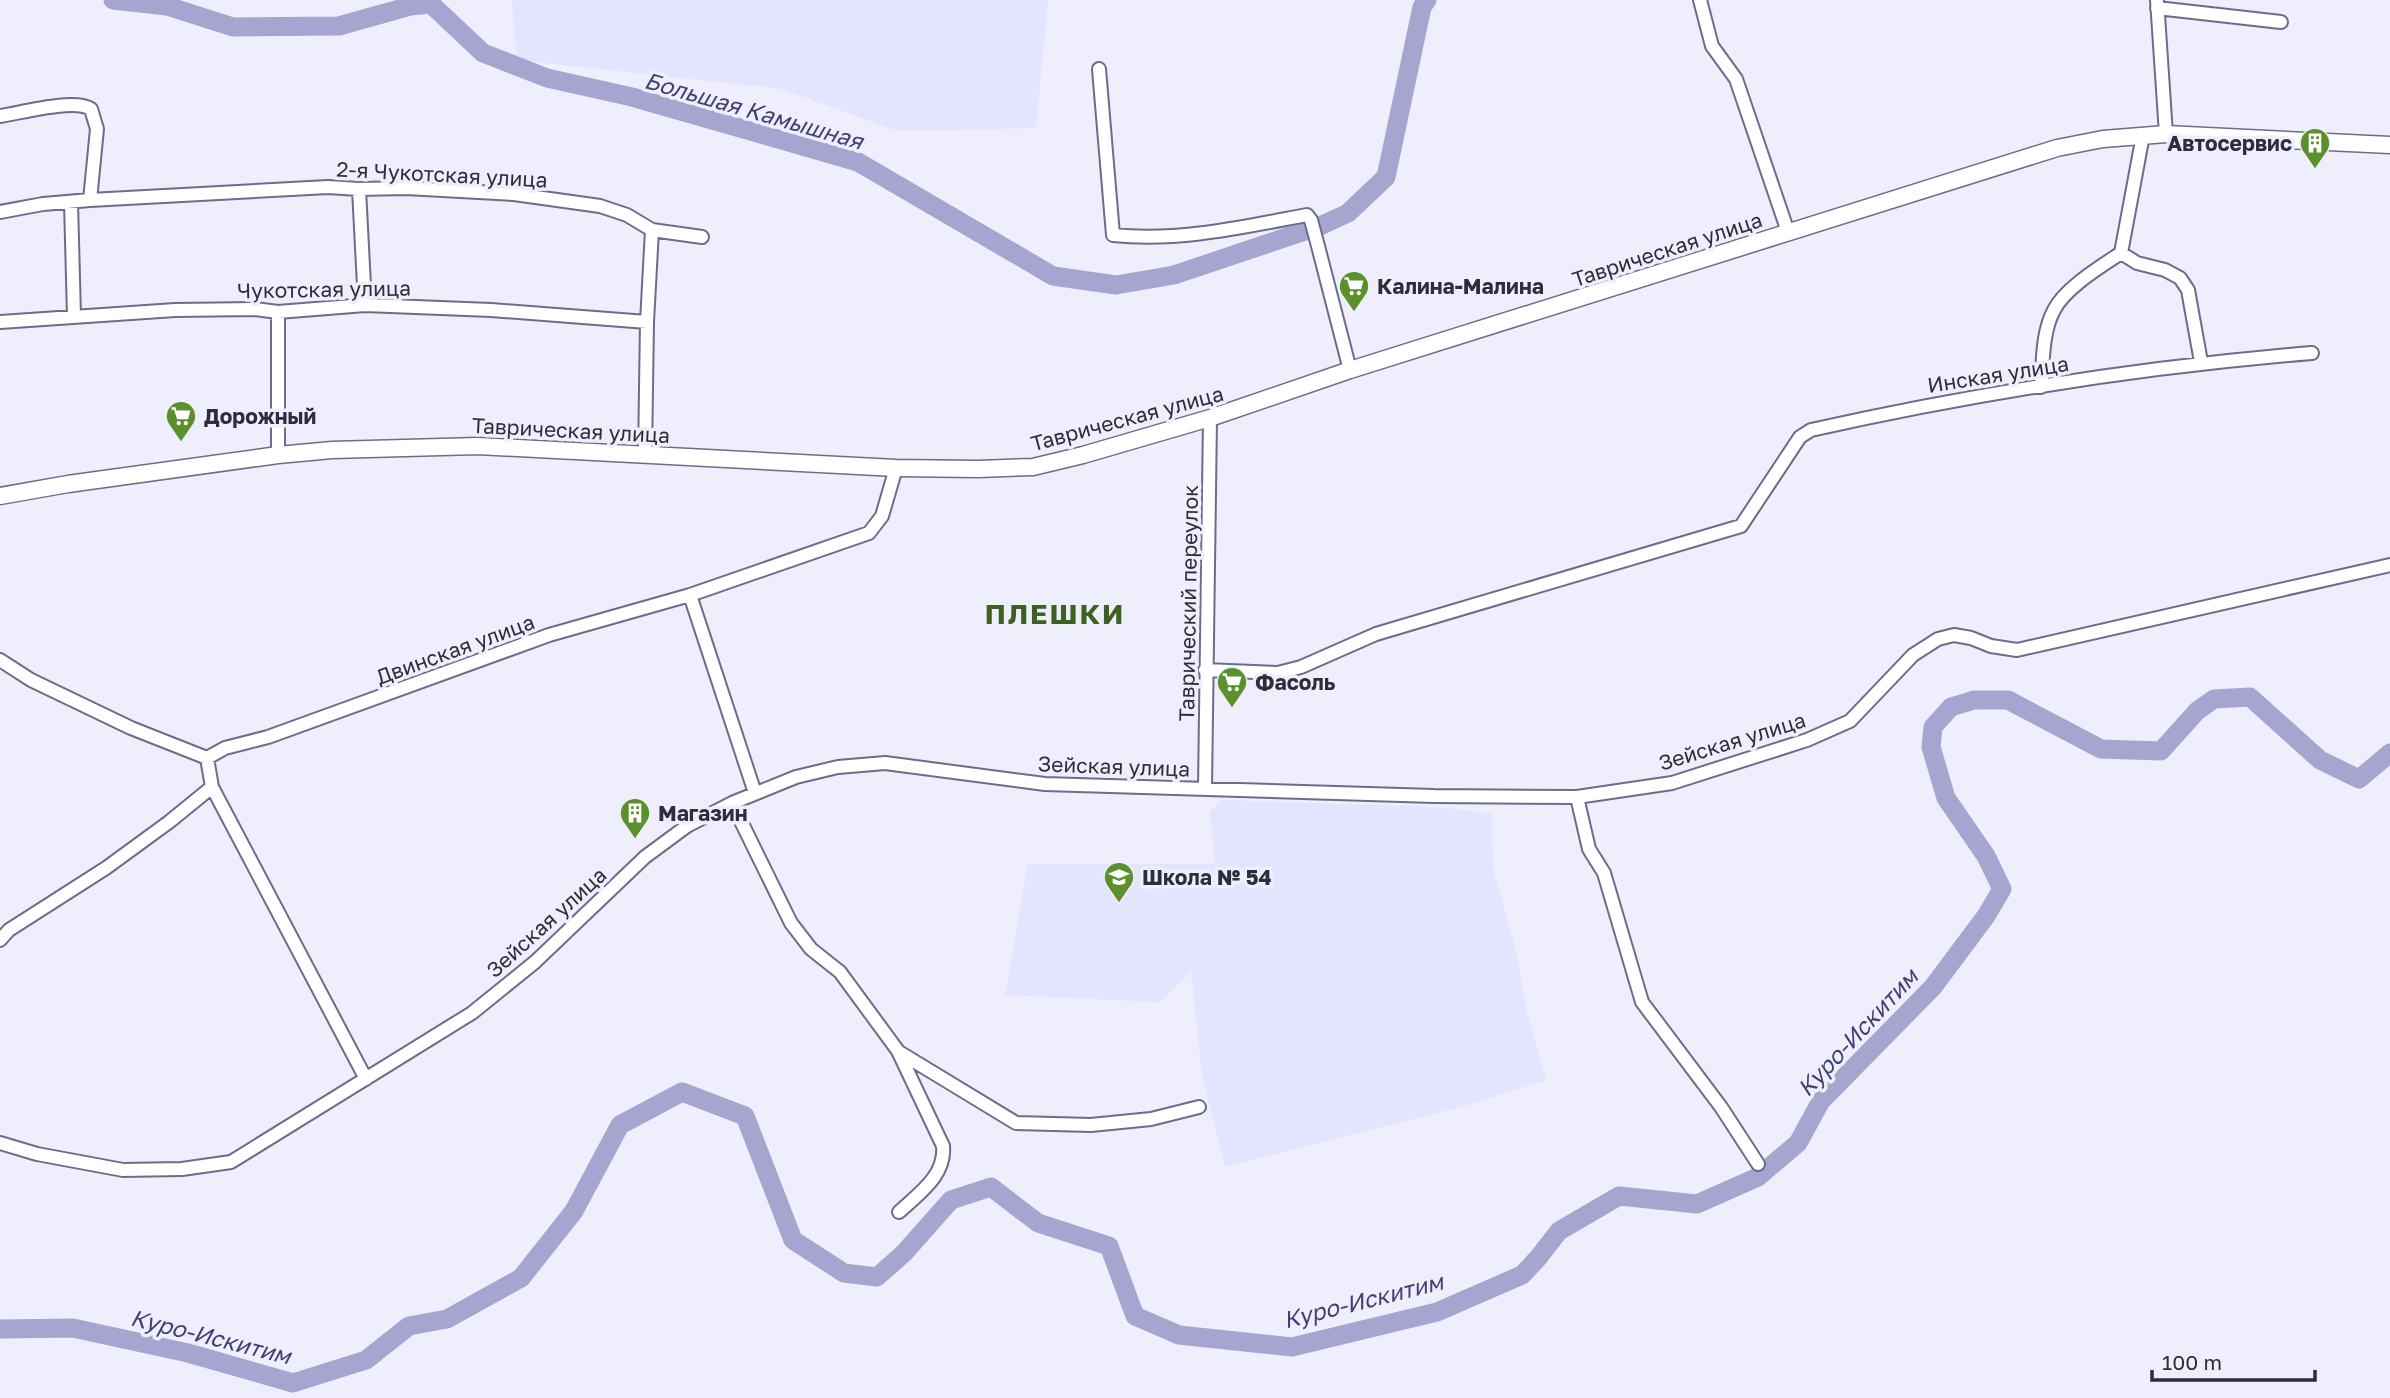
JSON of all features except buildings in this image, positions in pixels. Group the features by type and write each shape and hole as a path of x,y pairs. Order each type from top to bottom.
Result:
{"main road":[{"name":"Таврическая улица","path":"0,496 68,484 332,450 478,446 897,467 1032,467 1210,418 1350,370 2057,148 2166,134 2390,145"}],"street":[{"path":"1700,0 1712,46 1736,79 1788,232"},
{"path":"2166,134 2157,4 2281,22"},
{"path":"1098,69 1113,235 1132,237 1211,233 1307,215 1311,220 1350,370"},
{"path":"0,116 74,104 91,109 97,129 90,200"},
{"path":"2040,387 2053,311 2066,293 2121,253 2143,135"},
{"name":"2-я Чукотская улица","path":"0,212 43,204 90,200 328,187 406,188 514,194 600,206 627,215 652,230"},
{"path":"359,189 365,305"},
{"path":"71,202 74,316"},
{"path":"645,454 652,230 702,237"},
{"path":"2121,253 2137,263 2165,270 2180,278 2188,290 2202,362"},
{"name":"Чукотская улица","path":"0,322 175,310 256,309 278,312 365,305 491,310 648,322"},
{"path":"278,312 278,455"},
{"name":"Инская улица","path":"1205,670 1278,673 1301,667 1376,634 1741,526 1800,437 1811,430 1925,405 2202,362 2312,353"},
{"name":"Таврический переулок","path":"1205,788 1210,418"},
{"name":"Двинская улица","path":"207,758 225,748 268,737 549,635 690,595 869,533 882,516 897,467"},
{"name":"Зейская улица","path":"0,1143 37,1154 123,1170 182,1169 231,1162 472,1013 535,962 645,857 687,826 732,803 796,777 838,767 885,763 1045,784 1434,796 1577,797 1672,783 1807,740 1850,720 1913,655 1938,639 1954,635 1991,646 2017,650 2390,565"},
{"path":"690,595 755,793"},
{"path":"0,660 31,680 131,728 207,758 212,787 366,1079"},
{"path":"0,940 19,923 106,868 212,787"},
{"path":"1577,797 1588,849 1604,873 1642,1002 1721,1107 1758,1164"},
{"path":"732,803 791,923 811,949 840,972 898,1052 943,1146 942,1166 934,1178 899,1212"},
{"path":"898,1052 1016,1123 1103,1124 1151,1119 1199,1107"}],"shaded area":[{"path":"512,0 1048,0 1036,128 897,131 782,89 517,60"},
{"path":"1222,800 1439,807 1492,814 1493,868 1515,947 1527,1011 1546,1080 1468,1105 1225,1167 1202,1075 1191,972 1159,1002 1005,995 1028,864 1215,864 1210,812"}],"waterway":[{"name":"Большая Камышная","path":"113,0 167,6 233,27 339,26 410,6 431,4 483,53 547,78 632,97 858,162 1053,276 1116,285 1174,275 1320,226 1348,213 1386,177 1422,7 1427,0"},
{"name":"Куро-Искитим","path":"0,1329 73,1328 188,1353 293,1383 366,1360 409,1326 447,1319 521,1278 574,1211 620,1125 682,1092 745,1116 793,1240 844,1273 877,1277 904,1253 951,1200 991,1187 1038,1223 1109,1246 1135,1316 1179,1335 1292,1347 1437,1312 1522,1275 1559,1231 1619,1196 1697,1204 1758,1177 1798,1143 1821,1101 1933,987 1986,916 2002,889 1986,856 1946,798 1931,747 1933,727 1951,707 1974,700 2008,700 2101,749 2161,751 2197,711 2214,699 2250,697 2320,760 2359,779 2390,753"}],"place":[{"name":"Автосервис","path":"2315,170"},
{"name":"Калина-Малина","path":"1354,313"},
{"name":"Дорожный","path":"181,443"},
{"name":"Фасоль","path":"1232,709"},
{"name":"Магазин","path":"635,840"},
{"name":"Школа № 54","path":"1119,904"}],"district":[{"name":"ПЛЕШКИ","path":"1055,613"}]}
